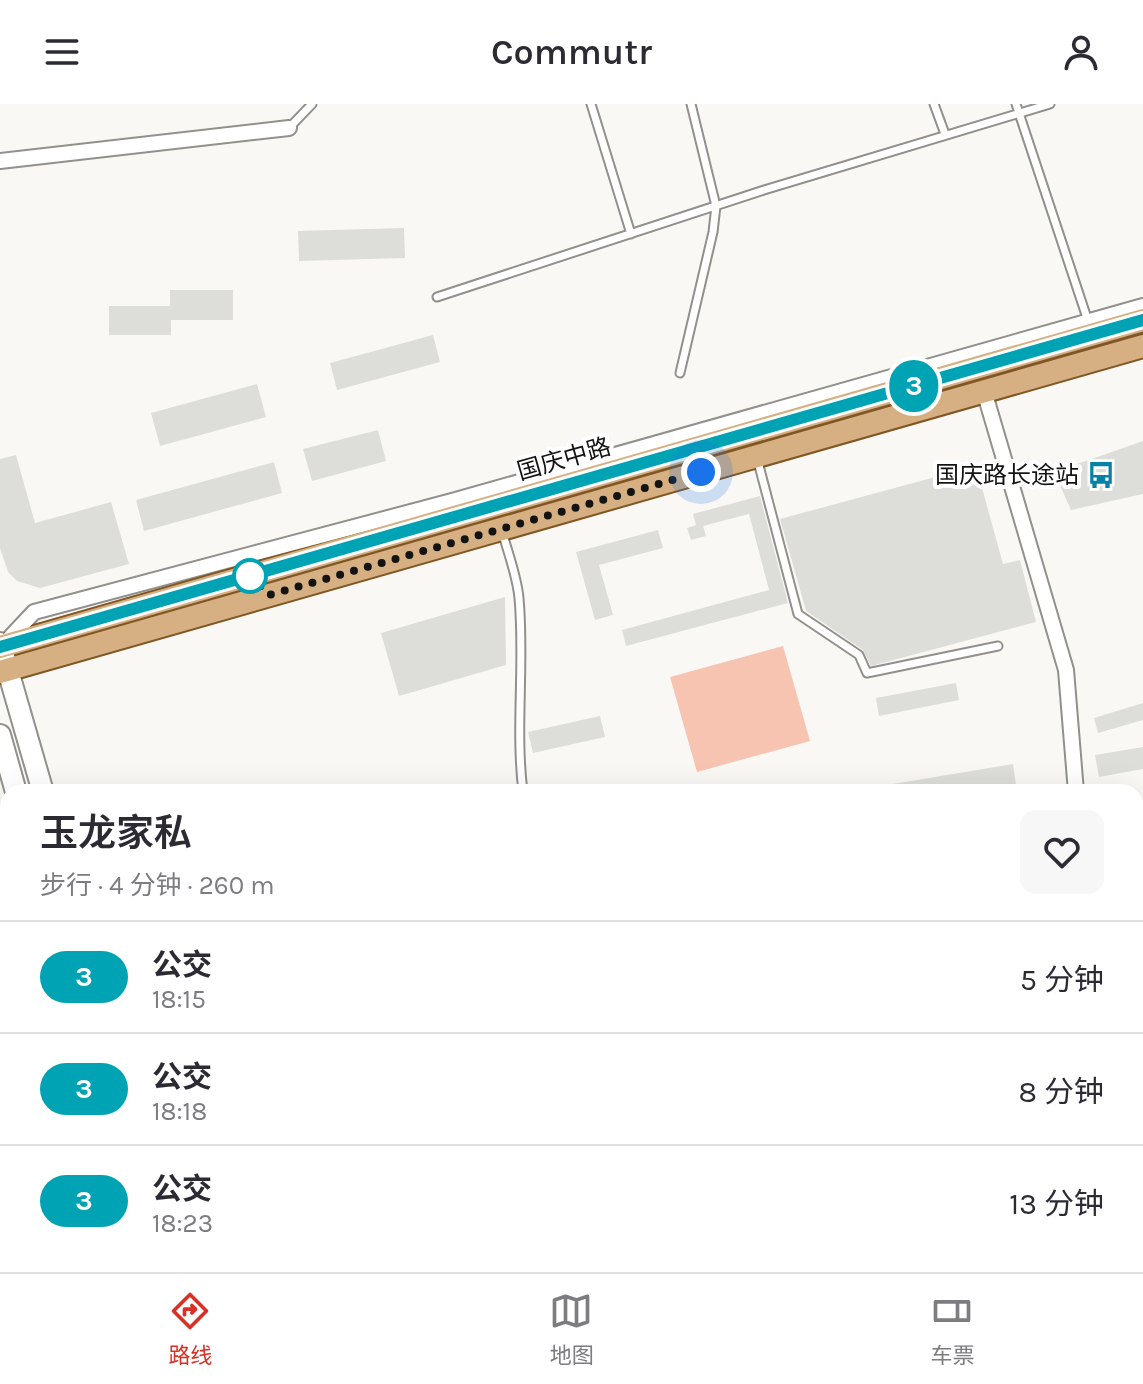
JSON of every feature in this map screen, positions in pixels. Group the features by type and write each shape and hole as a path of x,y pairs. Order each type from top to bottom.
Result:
{"main road":[{"name":"国庆中路","path":"0,646 1143,320"},
{"name":"国庆中路","path":"4,671 1143,346"},
{"path":"0,646 4,671 40,784"},
{"path":"0,735 14,784"}],"street":[{"path":"0,161 289,128"},
{"path":"0,646 34,612 452,501 1143,306"},
{"path":"984,391 1066,670 1076,784"}],"lane":[{"path":"289,128 312,104"},
{"path":"591,104 631,234"},
{"path":"680,373 713,232 716,206 691,104"},
{"path":"934,104 945,134"},
{"path":"1016,104 1088,321"},
{"path":"437,297 716,206 1050,104"},
{"path":"756,456 798,614 859,655 867,673 998,646"},
{"path":"501,529 519,594 522,677 518,754 522,784"}],"shaded area":[{"path":"783,646 810,741 697,772 670,677"}],"building":[{"path":"404,228 405,258 299,261 298,231"},
{"path":"170,290 233,290 233,320 171,320 171,335 109,335 109,306 170,306"},
{"path":"433,335 440,362 337,390 330,363"},
{"path":"257,384 266,417 160,446 151,413"},
{"path":"378,430 386,461 312,481 303,449"},
{"name":"国庆路长途站","path":"1143,441 1143,494 1071,510 1058,481 1063,469"},
{"path":"16,455 35,523 111,502 129,564 40,588 17,581 8,572 0,548 0,459"},
{"path":"274,462 282,493 144,531 136,500"},
{"path":"976,466 1003,564 1020,560 1036,622 871,666 863,650 806,611 780,519"},
{"path":"760,496 788,603 626,646 622,630 769,590 749,514 703,526 706,536 691,540 687,528 696,525 693,514"},
{"path":"658,530 663,548 599,565 613,615 595,620 576,552"},
{"path":"505,597 506,665 399,696 381,633"},
{"path":"956,683 959,700 879,716 876,698"},
{"path":"1143,703 1143,720 1098,733 1094,718"},
{"path":"600,716 605,737 533,753 528,732"},
{"path":"1143,747 1143,769 1099,777 1095,755"},
{"path":"1013,764 1016,784 893,784"}],"bus line":[{"name":"3","path":"0,647 1143,320"}],"place":[{"name":"国庆路长途站","path":"1101,475"}],"route":[{"path":"250,576 269,595 701,472"}]}
